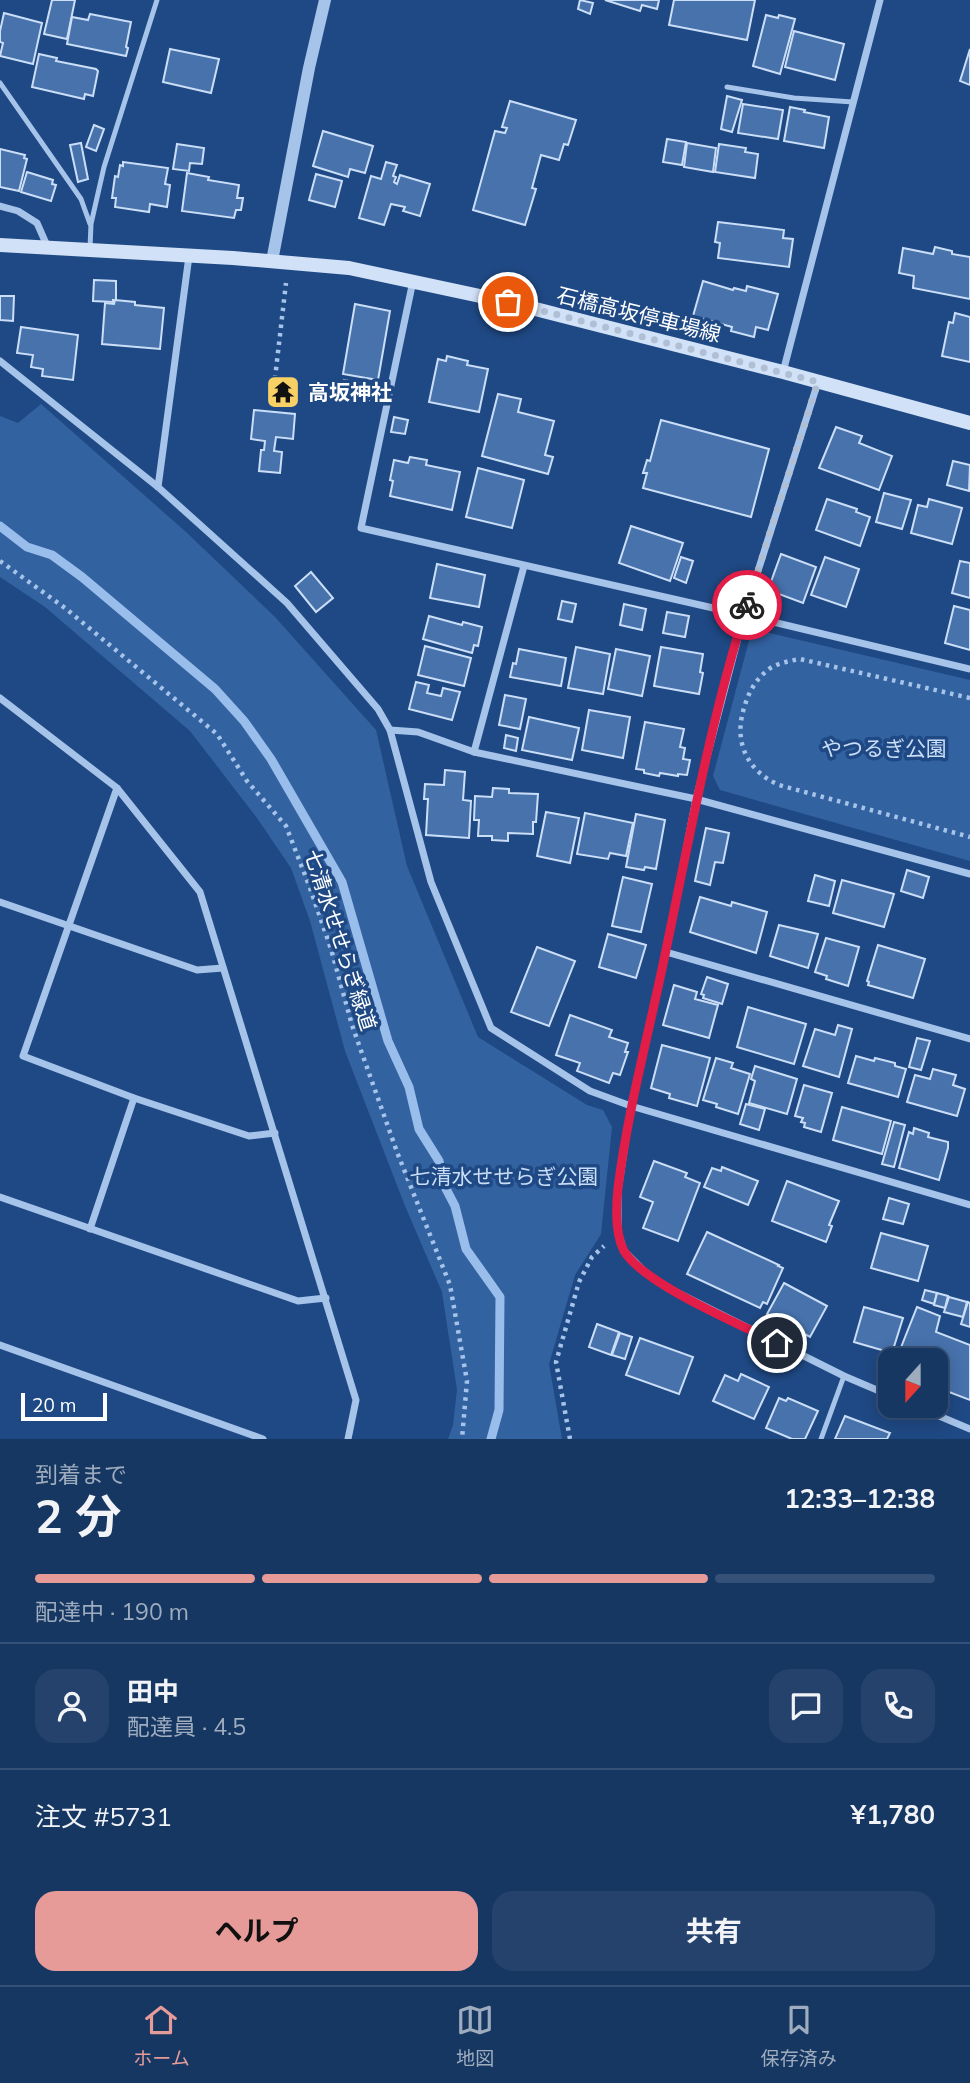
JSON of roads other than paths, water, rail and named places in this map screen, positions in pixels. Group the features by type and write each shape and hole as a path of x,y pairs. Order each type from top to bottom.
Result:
{"main road":[{"name":"石橋高坂停車場線","path":"0,245 349,268 508,302 970,423"}],"street":[{"path":"272,261 309,68 325,0"},
{"path":"783,372 880,0"},
{"path":"0,206 18,211 37,223 48,248"},
{"path":"158,487 189,256"},
{"path":"413,281 361,528 970,668"},
{"path":"0,360 158,487 287,603 378,709 390,730 431,881 491,1028 590,1091 631,1106 970,1205"},
{"path":"818,382 744,615 696,799 666,952 631,1106 618,1191 618,1232 625,1251 644,1271 666,1287 878,1390"},
{"path":"474,752 524,566"},
{"path":"0,698 117,788 200,892 356,1400 348,1439"},
{"path":"390,730 418,732 474,752 696,799 970,874"},
{"path":"117,788 23,1056 134,1098 249,1136 275,1133"},
{"path":"0,902 197,970 223,968"},
{"path":"666,952 970,1039"},
{"path":"90,1229 134,1098"},
{"path":"0,1198 298,1301 326,1298"},
{"path":"0,1345 239,1435 262,1439"},
{"path":"944,1418 970,1429"}],"lane":[{"path":"90,251 91,224 104,167 157,0"},
{"path":"0,83 81,199 91,224"},
{"path":"727,87 794,98 853,102"},
{"path":"821,1439 844,1376"}],"waterway":[{"path":"0,526 27,547 52,555 82,577 215,689 244,721 271,759 342,882 388,1041 409,1087 419,1129 439,1161 444,1185 455,1206 466,1249 500,1297 499,1410 491,1439"}],"place":[{"name":"高坂神社","path":"283,392"}],"park label":[{"name":"やつるぎ公園","path":"884,748"},
{"name":"七清水せせらぎ公園","path":"504,1176"}]}
